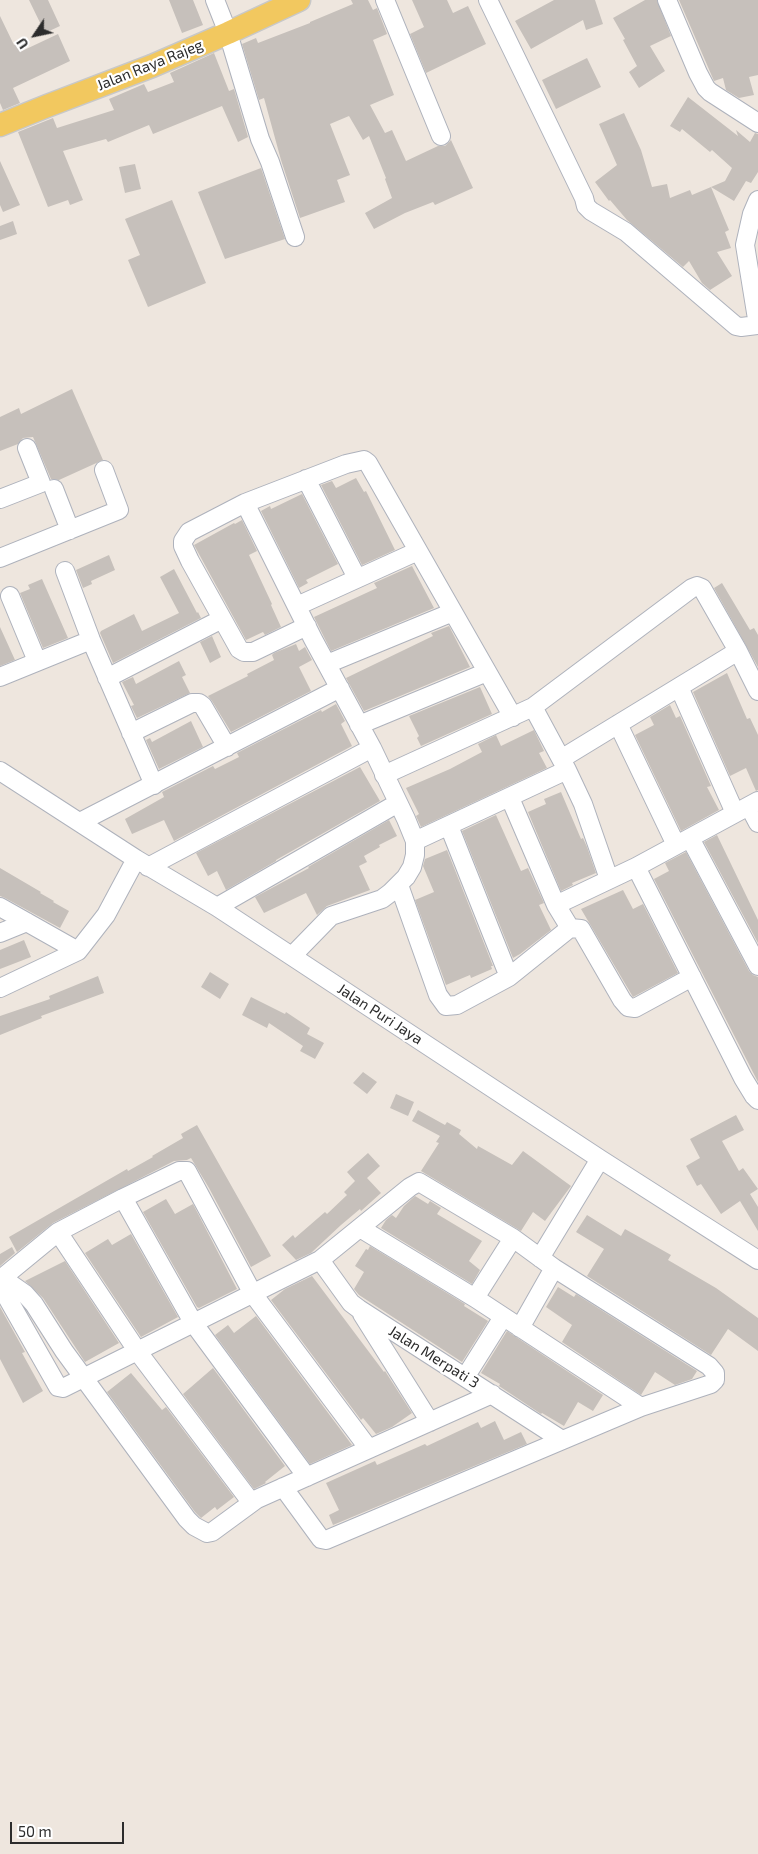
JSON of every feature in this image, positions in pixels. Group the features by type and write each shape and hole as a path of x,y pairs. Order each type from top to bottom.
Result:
{"main road":[{"name":"Jalan Raya Rajeg","path":"0,126 152,66 299,0"}],"street":[{"path":"215,0 228,33 260,139 270,162 295,236"},
{"path":"384,0 441,136"},
{"path":"488,0 584,198 586,206 590,211 626,232 736,326 741,327 758,325 745,245 752,214 758,200"},
{"path":"668,0 706,88 758,122"},
{"path":"0,499 41,483 27,448"},
{"path":"307,626 249,653 239,649 190,561 183,541 189,532 245,503 346,464 366,460 513,717"},
{"path":"0,558 120,510 104,470"},
{"path":"306,480 357,578"},
{"path":"54,489 70,530"},
{"path":"245,503 296,606 372,748 415,841 415,855 412,867 399,885 382,899 331,916 292,956"},
{"path":"296,606 418,550"},
{"path":"65,571 91,640 154,785"},
{"path":"384,775 533,707 697,586 702,588 738,651 758,691"},
{"path":"10,596 37,660"},
{"path":"327,664 453,612"},
{"path":"107,678 222,619"},
{"path":"0,677 37,660 91,640"},
{"path":"415,841 510,798 564,764 618,724 738,651"},
{"path":"359,724 487,672"},
{"path":"678,687 758,823"},
{"path":"80,822 340,688"},
{"path":"131,733 192,704 199,703 203,706 227,747"},
{"path":"533,707 583,804 609,879"},
{"path":"618,724 683,842 758,966"},
{"path":"0,988 78,951 106,915 127,876 142,863 372,748"},
{"name":"Jalan Puri Jaya","path":"0,771 142,863 217,907 600,1159 758,1260"},
{"path":"510,798 556,906 570,928"},
{"path":"217,907 398,803"},
{"path":"556,906 636,867 747,806"},
{"path":"449,826 508,977"},
{"path":"636,867 743,1078 758,1100"},
{"path":"399,885 438,995 446,1006 457,1005 508,977 570,928 582,929 622,1000 628,1007 635,1008 692,977"},
{"path":"0,907 78,951"},
{"path":"0,933 27,922"},
{"path":"540,1258 600,1159"},
{"path":"1,1282 58,1232 123,1198 179,1172 187,1171 253,1294 369,1449"},
{"path":"1,1282 60,1388 63,1388 320,1260 410,1186 419,1182 513,1238 554,1268 714,1370 716,1377 711,1384 640,1407 326,1540 321,1540 283,1487"},
{"path":"123,1198 194,1324 307,1477"},
{"path":"360,1228 476,1298 640,1407"},
{"path":"58,1232 138,1352 252,1502"},
{"path":"476,1298 513,1238"},
{"name":"Jalan Merpati 3","path":"320,1260 351,1303 359,1310 466,1376 562,1440"},
{"path":"520,1328 554,1268"},
{"path":"1,1282 25,1294 34,1304 84,1378 187,1519 194,1526 207,1533 212,1532 252,1502 492,1394"},
{"path":"359,1310 430,1422"},
{"path":"466,1376 503,1317"}],"building":[{"path":"29,0 48,0 60,26 45,33"},
{"path":"169,0 193,0 203,25 182,33"},
{"path":"351,0 368,0 373,10 377,8 387,34 373,40 394,95 370,105 385,133 392,130 406,161 438,146 445,146 451,140 473,188 435,205 433,202 405,213 374,229 365,213 392,198 369,136 363,140 349,116 330,124 350,175 337,180 345,202 300,218 281,160 264,98 259,100 242,44 256,38 258,43 310,23 353,4"},
{"path":"412,0 447,0 453,13 468,6 486,44 426,73 410,34 424,27"},
{"path":"554,0 595,0 603,24 586,30 583,20 531,49 515,21"},
{"path":"645,0 657,0 671,36 650,46 665,71 639,88 629,72 637,66 613,18"},
{"path":"679,0 758,0 758,75 749,77 754,95 739,98 726,90 723,78 714,81"},
{"path":"0,16 14,45 19,43 22,51 58,34 70,61 13,88 20,103 3,110 0,103"},
{"path":"214,53 229,91 234,89 248,137 238,142 222,106 153,134 149,125 108,142 106,139 63,151 83,200 70,205 68,200 48,207 18,132 53,118 57,128 114,110 109,99 144,84 148,92 174,82 170,73"},
{"path":"587,58 601,87 556,109 542,80"},
{"path":"688,97 738,136 736,130 750,142 755,133 758,134 758,172 751,183 746,181 734,201 711,187 725,181 732,168 712,150 710,152 682,129 680,132 670,126"},
{"path":"624,113 641,150 652,187 667,184 670,198 690,190 692,195 711,187 729,230 725,232 731,248 717,252 732,276 710,290 702,283 689,261 683,267 627,220 609,201 595,182 617,165 599,124"},
{"path":"0,161 20,205 3,212 0,205"},
{"path":"135,164 141,189 125,193 119,167"},
{"path":"261,168 285,239 225,259 198,192"},
{"path":"172,200 206,283 148,307 128,260 140,255 125,219"},
{"path":"13,221 17,234 0,240 0,226"},
{"path":"72,389 103,460 59,480 51,479 33,437 23,438 18,444 0,451 0,417 19,408 21,414"},
{"path":"356,478 364,492 366,491 395,550 362,565 321,485 332,481 336,488"},
{"path":"302,494 338,564 306,580 308,583 299,588 261,511 270,506 271,509"},
{"path":"242,520 257,551 249,555 281,627 265,635 263,632 246,640 194,545"},
{"path":"109,555 115,570 91,581 92,584 83,588 76,570"},
{"path":"412,566 434,608 331,651 314,617 377,588 374,583"},
{"path":"174,569 201,618 113,663 100,633 101,631 134,614 142,631 179,613 160,577"},
{"path":"42,579 68,638 43,648 20,593 30,589 28,585"},
{"path":"722,583 750,630 754,628 758,635 758,667 714,588"},
{"path":"449,626 470,667 364,711 346,678 433,636 431,633"},
{"path":"0,627 15,660 0,666"},
{"path":"212,636 221,657 210,663 200,642"},
{"path":"296,644 299,651 305,647 312,660 299,667 311,691 231,732 208,696 248,676 247,674 274,660 272,655 274,653"},
{"path":"179,661 186,675 182,677 190,693 137,718 131,706 134,705 122,682 133,677 136,684"},
{"path":"727,673 747,719 750,718 758,735 758,790 756,791 746,768 730,776 693,692"},
{"path":"480,687 492,714 421,746 417,738 419,736 409,716"},
{"path":"336,704 345,721 341,724 352,746 174,841 164,820 132,834 125,819 164,797 162,792 213,766 215,769 239,757 237,753"},
{"path":"670,705 676,718 680,716 711,786 707,787 719,810 681,831 635,735 654,725 650,717"},
{"path":"191,721 203,747 159,769 146,740 150,738 152,742"},
{"path":"534,730 544,751 539,753 547,768 421,827 416,816 419,814 406,788 450,769 482,752 478,744 496,735 501,746"},
{"path":"360,767 380,801 226,890 217,871 208,876 196,853"},
{"path":"561,792 581,839 583,838 587,847 596,873 572,883 573,885 561,891 528,812 546,804 544,799"},
{"path":"496,815 521,871 528,868 544,903 539,905 551,930 513,958 462,831"},
{"path":"389,820 397,836 379,845 380,847 364,856 367,862 359,866 370,890 327,906 317,915 306,893 264,913 255,897 309,868"},
{"path":"717,835 758,920 758,943 704,842"},
{"path":"447,850 493,966 491,966 492,969 471,978 470,975 446,985 415,900 434,892 423,866 425,859"},
{"path":"686,852 749,971 758,977 758,1082 654,879 669,871 665,863"},
{"path":"0,868 69,911 60,928 0,896"},
{"path":"623,890 633,909 643,904 678,973 633,997 581,909"},
{"path":"24,940 31,957 0,969 0,950"},
{"path":"210,972 229,984 220,999 201,987"},
{"path":"98,976 104,993 41,1016 42,1018 0,1035 0,1016 50,999 49,996"},
{"path":"251,997 285,1014 286,1012 310,1028 307,1034 324,1043 315,1059 300,1051 303,1046 269,1023 267,1028 242,1015"},
{"path":"363,1072 377,1082 367,1094 353,1083"},
{"path":"396,1094 414,1102 408,1116 390,1108"},
{"path":"418,1110 445,1125 447,1122 461,1130 459,1134 477,1149 478,1146 512,1165 523,1151 571,1186 545,1221 533,1212 521,1231 421,1171 439,1143 436,1142 440,1136 412,1121"},
{"path":"736,1115 744,1130 722,1141 739,1171 743,1168 758,1189 750,1194 758,1207 758,1231 740,1201 721,1214 701,1184 697,1186 686,1166 700,1158 690,1139"},
{"path":"197,1125 271,1256 251,1267 191,1158 174,1161 53,1223 17,1252 9,1237 127,1169 128,1171 153,1157 183,1138 181,1134"},
{"path":"368,1153 380,1166 367,1178 381,1193 361,1211 360,1209 341,1225 311,1253 296,1260 282,1245 293,1235 295,1238 325,1212 327,1214 347,1195 344,1192 355,1181 347,1172"},
{"path":"415,1196 428,1204 430,1201 441,1208 437,1214 482,1241 469,1261 480,1270 472,1284 381,1228 392,1215 396,1218 404,1206"},
{"path":"166,1199 175,1214 193,1204 237,1289 199,1308 197,1307 143,1212"},
{"path":"587,1215 621,1236 625,1229 671,1255 668,1260 716,1288 758,1318 758,1351 728,1329 711,1355 587,1276 604,1249 576,1232"},
{"path":"131,1234 178,1317 141,1337 85,1253 108,1239 112,1245"},
{"path":"370,1246 465,1304 464,1306 488,1321 462,1362 359,1295 354,1289 364,1272 355,1266"},
{"path":"12,1247 15,1253 0,1266 0,1254"},
{"path":"65,1261 119,1343 85,1362 43,1298 25,1281"},
{"path":"312,1276 385,1371 412,1413 392,1427 376,1434 363,1418 361,1420 271,1300 285,1289"},
{"path":"558,1287 574,1297 576,1294 697,1371 692,1379 675,1385 655,1372 641,1395 562,1342 572,1325 546,1307"},
{"path":"0,1307 25,1352 22,1353 43,1391 23,1403 0,1359"},
{"path":"256,1316 352,1445 310,1464 215,1335 228,1325 234,1333"},
{"path":"507,1331 603,1395 593,1411 578,1402 564,1426 541,1414 499,1386 500,1384 481,1373"},
{"path":"213,1368 285,1466 266,1483 254,1489 183,1394"},
{"path":"131,1373 162,1410 166,1407 234,1497 217,1510 215,1507 201,1518 195,1512 107,1392"},
{"path":"495,1421 504,1440 521,1432 527,1444 333,1525 329,1515 339,1510 326,1483 375,1461 377,1465 425,1444 427,1446 478,1422 481,1428"}]}
